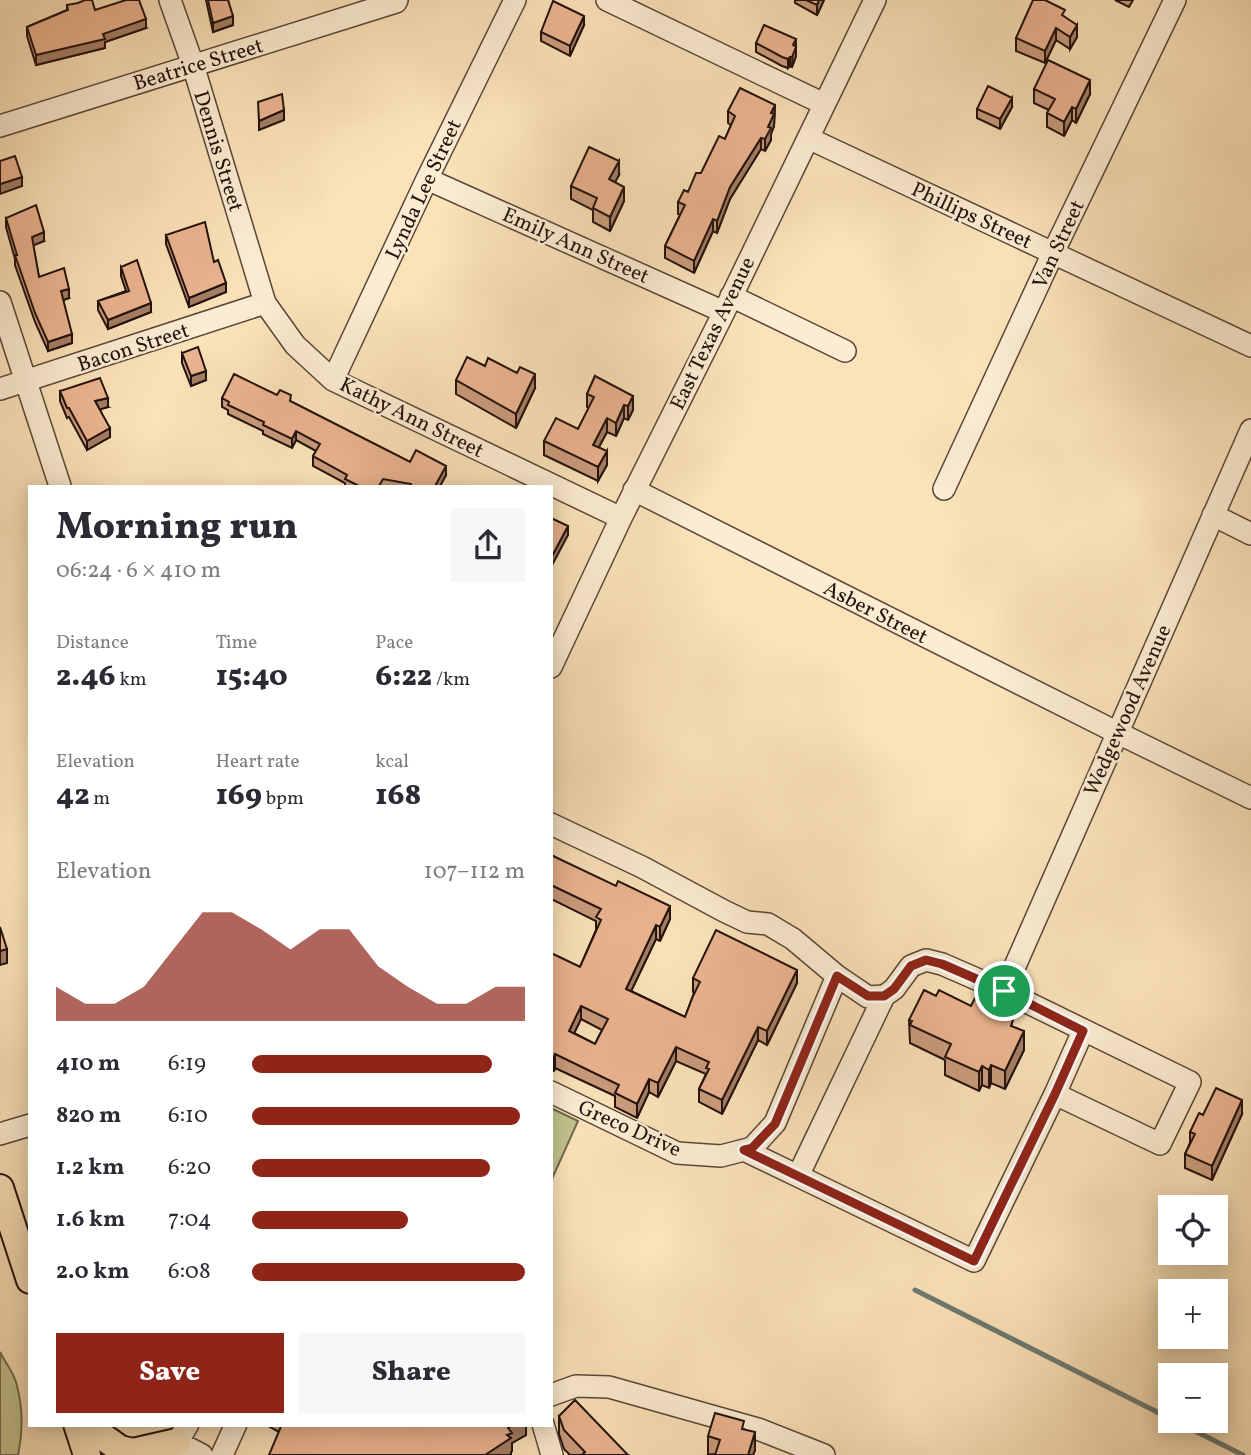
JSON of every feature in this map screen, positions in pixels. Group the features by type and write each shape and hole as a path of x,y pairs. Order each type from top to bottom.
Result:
{"main road":[{"path":"0,1188 28,1274"},
{"path":"78,1427 87,1455"},
{"path":"89,1427 120,1449 133,1452 178,1440"}],"street":[{"name":"Dennis Street","path":"170,0 193,65 265,303"},
{"name":"Lynda Lee Street","path":"333,380 514,0"},
{"path":"607,0 824,104"},
{"name":"East Texas Avenue","path":"553,663 634,491 875,0"},
{"name":"Van Street","path":"944,489 1053,253 1175,0"},
{"name":"Beatrice Street","path":"0,126 396,1"},
{"name":"Phillips Street","path":"808,138 1251,346"},
{"name":"Emily Ann Street","path":"427,179 728,304"},
{"path":"0,302 60,485"},
{"name":"Kathy Ann Street","path":"265,303 295,345 333,380 552,485"},
{"name":"Bacon Street","path":"0,389 265,303"},
{"path":"728,304 845,351"},
{"name":"Wedgewood Avenue","path":"1004,991 1251,430"},
{"name":"Kathy Ann Street","path":"553,485 621,518"},
{"name":"Asber Street","path":"634,491 1251,798"},
{"path":"1213,515 1251,534"},
{"path":"553,825 642,867 747,922 768,924 793,939 837,976 868,996 884,996"},
{"path":"797,1176 884,996 894,989 911,966 926,960 942,964 1004,991 1190,1082 1160,1144 1055,1094"},
{"path":"837,976 775,1124 748,1149 797,1176 974,1261 1083,1031"},
{"name":"Greco Drive","path":"553,1093 677,1153 721,1156 748,1149"},
{"path":"0,1134 28,1126"},
{"path":"553,1394 576,1386 609,1388 758,1429 824,1455"},
{"path":"222,1455 235,1427"},
{"path":"543,1427 552,1455"},
{"path":"178,1440 202,1455"}],"green space":[{"path":"553,1109 578,1121 553,1177"},
{"path":"0,1352 15,1378 20,1400 18,1455 0,1455"}],"building":[{"path":"92,0 95,10 126,0 139,0 146,19 103,34 105,39 36,55 27,27 68,10 67,5"},
{"path":"208,0 228,0 233,16 213,23"},
{"path":"806,0 819,0 817,5"},
{"path":"1033,0 1045,0 1065,10 1062,15 1077,25 1070,37 1056,28 1045,51 1016,38"},
{"path":"553,1 584,16 570,46 541,32"},
{"path":"764,25 796,39 792,57 782,57 756,43"},
{"path":"1048,60 1090,80 1076,109 1072,107 1064,122 1047,113 1055,99 1034,89"},
{"path":"988,86 1012,98 1000,119 977,109"},
{"path":"740,88 775,105 768,127 771,128 765,139 761,138 730,187 717,221 713,219 694,261 665,246 685,205 678,202 684,190 688,192 696,173 701,173 719,136 725,139 735,116 728,111"},
{"path":"282,94 284,110 259,121 258,102"},
{"path":"589,147 619,161 609,179 624,187 610,217 593,208 597,198 571,186"},
{"path":"15,156 22,177 0,184 0,161"},
{"path":"36,205 44,232 32,237 39,277 64,268 69,289 61,291 72,334 48,342 15,255 6,218"},
{"path":"205,222 214,262 218,260 226,283 189,298 166,235"},
{"path":"137,260 151,303 108,320 98,301 129,291 121,267"},
{"path":"198,347 206,371 191,376 182,353"},
{"path":"467,357 485,366 488,358 517,373 520,367 535,374 516,414 456,380"},
{"path":"234,374 277,395 280,390 291,395 290,401 410,462 416,450 446,466 436,485 410,485 383,479 380,485 357,485 345,479 347,475 313,456 320,444 296,431 292,439 228,405 229,402 222,398"},
{"path":"595,376 633,396 628,406 624,405 616,423 607,418 593,445 607,451 598,467 544,441 556,418 578,429 594,397 587,394"},
{"path":"100,378 108,398 95,401 110,428 87,441 60,391"},
{"path":"553,519 568,526 553,554"},
{"path":"553,856 616,886 618,881 670,906 660,927 656,925 626,989 685,1017 700,982 693,978 716,930 797,970 767,1031 758,1027 722,1100 699,1089 709,1069 706,1068 709,1062 676,1047 658,1083 649,1079 637,1104 615,1093 619,1085 555,1054 553,1057 553,954 580,967 601,920 596,917 601,909 553,886","holes":["581,1006 608,1019 595,1044 569,1031"]},
{"path":"0,927 7,949 0,951"},
{"path":"924,990 936,996 939,990 971,1006 977,994 1008,1009 1004,1016 1013,1020 1011,1026 1024,1031 1005,1071 991,1065 989,1070 982,1066 979,1072 945,1057 951,1044 910,1025 912,1021 909,1020"},
{"path":"1216,1088 1242,1100 1212,1166 1185,1154 1195,1134 1190,1132 1199,1113 1203,1115"},
{"path":"575,1400 628,1455 582,1455 585,1452 564,1430 559,1416"},
{"path":"715,1413 744,1421 742,1429 755,1432 748,1455 715,1455 720,1440 708,1436"},
{"path":"281,1427 509,1427 512,1433 507,1435 511,1438 485,1455 269,1455"}],"waterway":[{"path":"915,1290 1158,1412"},
{"path":"1199,1433 1243,1455"}],"route":[{"path":"926,960 942,964 1004,991 1083,1031 974,1261 744,1150 752,1148 775,1124 837,976 868,996 884,996 894,989 911,966 926,960"}]}
